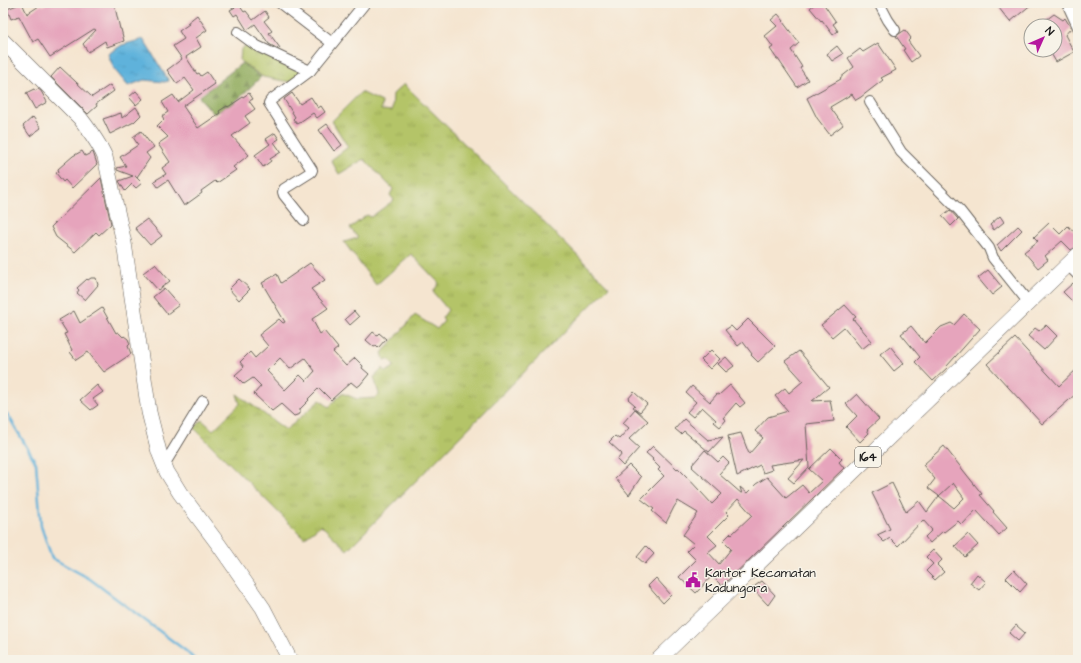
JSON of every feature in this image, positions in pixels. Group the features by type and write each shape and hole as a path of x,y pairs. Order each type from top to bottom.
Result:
{"main road":[{"path":"3,41 80,118 92,132 105,157 124,243 149,412 159,452 164,465 180,493 219,544 263,608 290,660"},
{"name":"164","path":"658,660 1029,303 1075,265"}],"street":[{"path":"280,3 332,43"},
{"path":"304,220 283,192 284,189 312,170 269,103 310,72 365,3"},
{"path":"879,3 895,30"},
{"path":"1067,3 1078,27"},
{"path":"238,32 257,46 310,72"},
{"path":"870,102 901,152 960,211 989,248 993,258 1029,303"},
{"path":"164,465 203,401"}],"green space":[{"path":"249,44 307,72 295,83 263,77 240,61 241,49"},
{"path":"242,63 261,77 235,102 214,114 199,97"},
{"path":"404,84 609,287 347,550 321,525 304,538 194,428 202,420 213,430 240,404 237,394 286,430 320,400 329,407 342,393 357,399 376,398 379,394 374,377 383,368 386,372 394,367 388,359 384,360 382,353 415,315 437,329 444,321 442,318 448,310 433,292 439,283 411,254 376,285 344,242 358,238 350,228 367,215 371,217 394,200 390,195 393,189 364,159 339,174 331,160 348,147 332,121 361,92 382,102 381,110 392,111 393,94"}],"water":[{"path":"143,39 169,81 144,80 128,86 114,69 108,54 122,45"}],"building":[{"path":"22,3 27,14 42,4 43,6 47,3 114,3 124,41 107,47 105,41 88,52 83,44 96,30 94,29 50,57 38,39 33,42 19,16 11,19 7,9"},
{"path":"816,3 823,3 836,22 833,24 838,31 833,35 822,20 821,21 810,8"},
{"path":"995,3 1033,3 1010,22"},
{"path":"239,5 253,20 265,11 269,17 264,21 272,31 269,33 280,48 278,49 269,44 255,24 247,30 237,14 234,16 230,10"},
{"path":"778,14 799,43 791,50 808,80 797,87 770,49 773,47 765,36 777,26 771,20"},
{"path":"1054,14 1060,18 1049,18"},
{"path":"197,15 207,30 196,38 201,47 186,57 197,74 199,73 201,76 207,72 215,84 183,106 198,128 220,113 219,111 227,106 228,107 249,93 253,99 249,101 255,109 245,116 250,123 232,136 249,155 233,167 236,170 217,183 215,181 184,206 168,180 158,187 154,181 166,174 162,168 170,162 158,144 168,137 157,126 164,119 162,116 168,112 162,102 173,95 178,102 194,90 185,78 177,84 167,70 182,59 173,46 184,39 179,31 189,24 187,23"},
{"path":"1065,18 1071,28 1065,35 1074,52 1056,62 1054,58 1063,58 1063,20"},
{"path":"905,30 911,38 908,41 919,56 911,62 903,50 905,49 896,36"},
{"path":"878,43 896,70 881,78 883,80 856,100 852,94 830,107 843,125 830,135 817,118 807,98 841,79 840,78 854,67 848,58 860,49 863,52"},
{"path":"837,46 843,54 832,61 827,54"},
{"path":"60,67 92,97 110,85 114,91 96,104 97,106 88,114 51,77"},
{"path":"34,89 35,91 38,89 41,91 47,102 35,109 26,93"},
{"path":"136,91 143,99 136,105 129,97"},
{"path":"292,93 300,104 311,97 318,108 321,106 325,112 317,118 313,113 297,124 293,119 295,117 284,99"},
{"path":"136,107 141,115 134,122 110,134 103,119 121,113 122,118"},
{"path":"33,117 41,128 30,136 23,126"},
{"path":"327,124 342,145 334,151 319,130"},
{"path":"141,131 154,147 146,153 150,158 137,177 135,176 142,183 136,188 132,184 125,191 119,181 133,176 117,170 117,168 126,166 120,157 138,145 133,137"},
{"path":"275,133 279,139 274,142 281,152 270,159 271,161 263,167 255,155 270,144 266,139"},
{"path":"82,151 85,156 93,152 97,164 72,188 65,180 63,182 56,173 59,172 58,169 73,156"},
{"path":"101,178 111,224 99,235 96,232 75,252 56,237 51,227"},
{"path":"950,210 958,219 951,226 942,216"},
{"path":"1000,216 1004,222 994,230 990,225"},
{"path":"147,219 162,236 150,245 135,228"},
{"path":"1049,223 1060,234 1068,226 1078,235 1078,246 1071,250 1062,241 1045,256 1048,260 1038,268 1024,252 1038,241 1034,237"},
{"path":"1018,226 1022,230 1001,251 997,245"},
{"path":"310,263 325,280 311,289 328,308 312,319 320,334 324,331 338,348 333,352 346,366 355,358 363,366 362,368 369,374 360,385 357,387 351,382 331,400 319,388 300,409 300,414 294,416 281,404 272,411 254,394 261,386 253,378 244,384 235,375 244,367 240,362 250,352 255,358 268,346 259,335 279,319 283,323 285,322 262,283 277,274 281,283","holes":["280,358 290,369 305,358 315,371 306,381 300,375 285,390 267,371"]},
{"path":"155,264 170,281 158,290 143,273"},
{"path":"988,270 1002,287 992,295 978,278"},
{"path":"91,278 96,278 98,285 85,300 77,293 79,290 77,288 87,279 88,280"},
{"path":"239,279 250,289 239,300 229,289"},
{"path":"1073,283 1078,288 1078,307 1063,292"},
{"path":"164,288 179,305 167,314 153,297"},
{"path":"845,305 856,317 853,319 872,341 862,349 844,327 832,337 821,325"},
{"path":"102,308 116,333 118,332 123,337 124,336 128,339 130,344 128,346 131,354 104,372 88,352 76,360 70,352 72,350 64,334 67,333 59,320 74,311 80,323"},
{"path":"354,311 359,317 350,325 345,319"},
{"path":"964,314 980,329 947,366 948,367 933,381 915,362 920,357 901,334 911,326 925,343 941,327 951,323 954,325"},
{"path":"748,319 775,346 758,362 751,355 752,354 743,342 738,346 725,330 731,326 736,331"},
{"path":"1046,325 1057,336 1044,350 1028,336 1035,328 1039,331"},
{"path":"373,332 377,335 379,333 386,339 378,348 376,346 374,347 366,340"},
{"path":"1015,338 1059,386 1078,368 1078,392 1042,424 987,364"},
{"path":"890,346 904,363 894,371 880,354"},
{"path":"711,350 720,359 710,369 701,360"},
{"path":"799,351 829,387 812,401 830,400 834,421 806,424 809,467 794,483 788,478 804,460 770,465 772,470 763,473 760,465 737,476 728,436 741,433 749,454 763,438 755,431 768,417 788,411 775,396 785,388 789,393 803,381 785,361"},
{"path":"726,357 734,366 726,372 718,364"},
{"path":"97,385 103,392 93,399 98,405 91,410 80,400"},
{"path":"730,385 745,403 740,407 736,403 723,418 726,420 720,427 714,422 716,420 702,407 693,417 687,412 696,402 686,393 692,386 710,402 717,394 719,395"},
{"path":"634,392 647,404 640,412 633,407 635,405 628,399"},
{"path":"857,394 879,419 867,430 869,433 860,442 846,427 857,416 846,404"},
{"path":"635,409 648,421 629,439 639,448 623,466 617,460 622,454 609,442 615,436 619,439 629,428 623,423"},
{"path":"684,419 708,440 723,437 709,452 684,431 681,434 675,429"},
{"path":"653,446 677,469 678,468 712,504 722,494 692,467 692,465 705,450 718,462 723,457 729,463 719,474 742,494 740,487 747,493 756,484 767,477 786,498 802,485 809,493 822,481 809,469 831,448 842,459 839,462 844,468 722,586 712,576 696,593 679,577 696,560 687,551 694,544 683,535 698,513 678,501 666,523 652,511 654,509 641,499 664,476 658,470 660,468 652,460 653,459 646,453","holes":["738,499 752,515 723,541 731,549 719,564 708,552 717,545 708,536 729,515 726,512"]},
{"path":"944,446 982,494 980,495 994,511 993,512 1007,528 999,535 976,510 962,525 958,521 944,532 943,531 930,543 925,537 932,530 923,520 898,546 890,538 884,542 877,535 890,529 872,493 892,483 906,512 919,501 927,512 939,496 928,488 935,479 923,465","holes":["953,483 964,498 954,508 939,496"]},
{"path":"629,465 641,477 629,495 615,478"},
{"path":"968,534 978,545 965,557 955,546"},
{"path":"646,546 654,554 645,564 637,557"},
{"path":"933,550 942,560 937,565 944,572 935,580 926,571 933,564 926,557"},
{"path":"1014,570 1027,584 1020,592 1006,578"},
{"path":"977,574 986,582 979,590 970,583"},
{"name":"Kantor Kecamatan Kadungora","path":"656,578 671,595 663,603 648,586"},
{"path":"762,581 775,595 768,605 752,588"},
{"path":"1016,625 1025,633 1018,641 1009,633"}],"waterway":[{"path":"3,411 8,415 36,463 41,526 52,558 90,579 186,651 195,660"}],"place":[{"name":"Kantor Kecamatan Kadungora","path":"693,580"}]}
